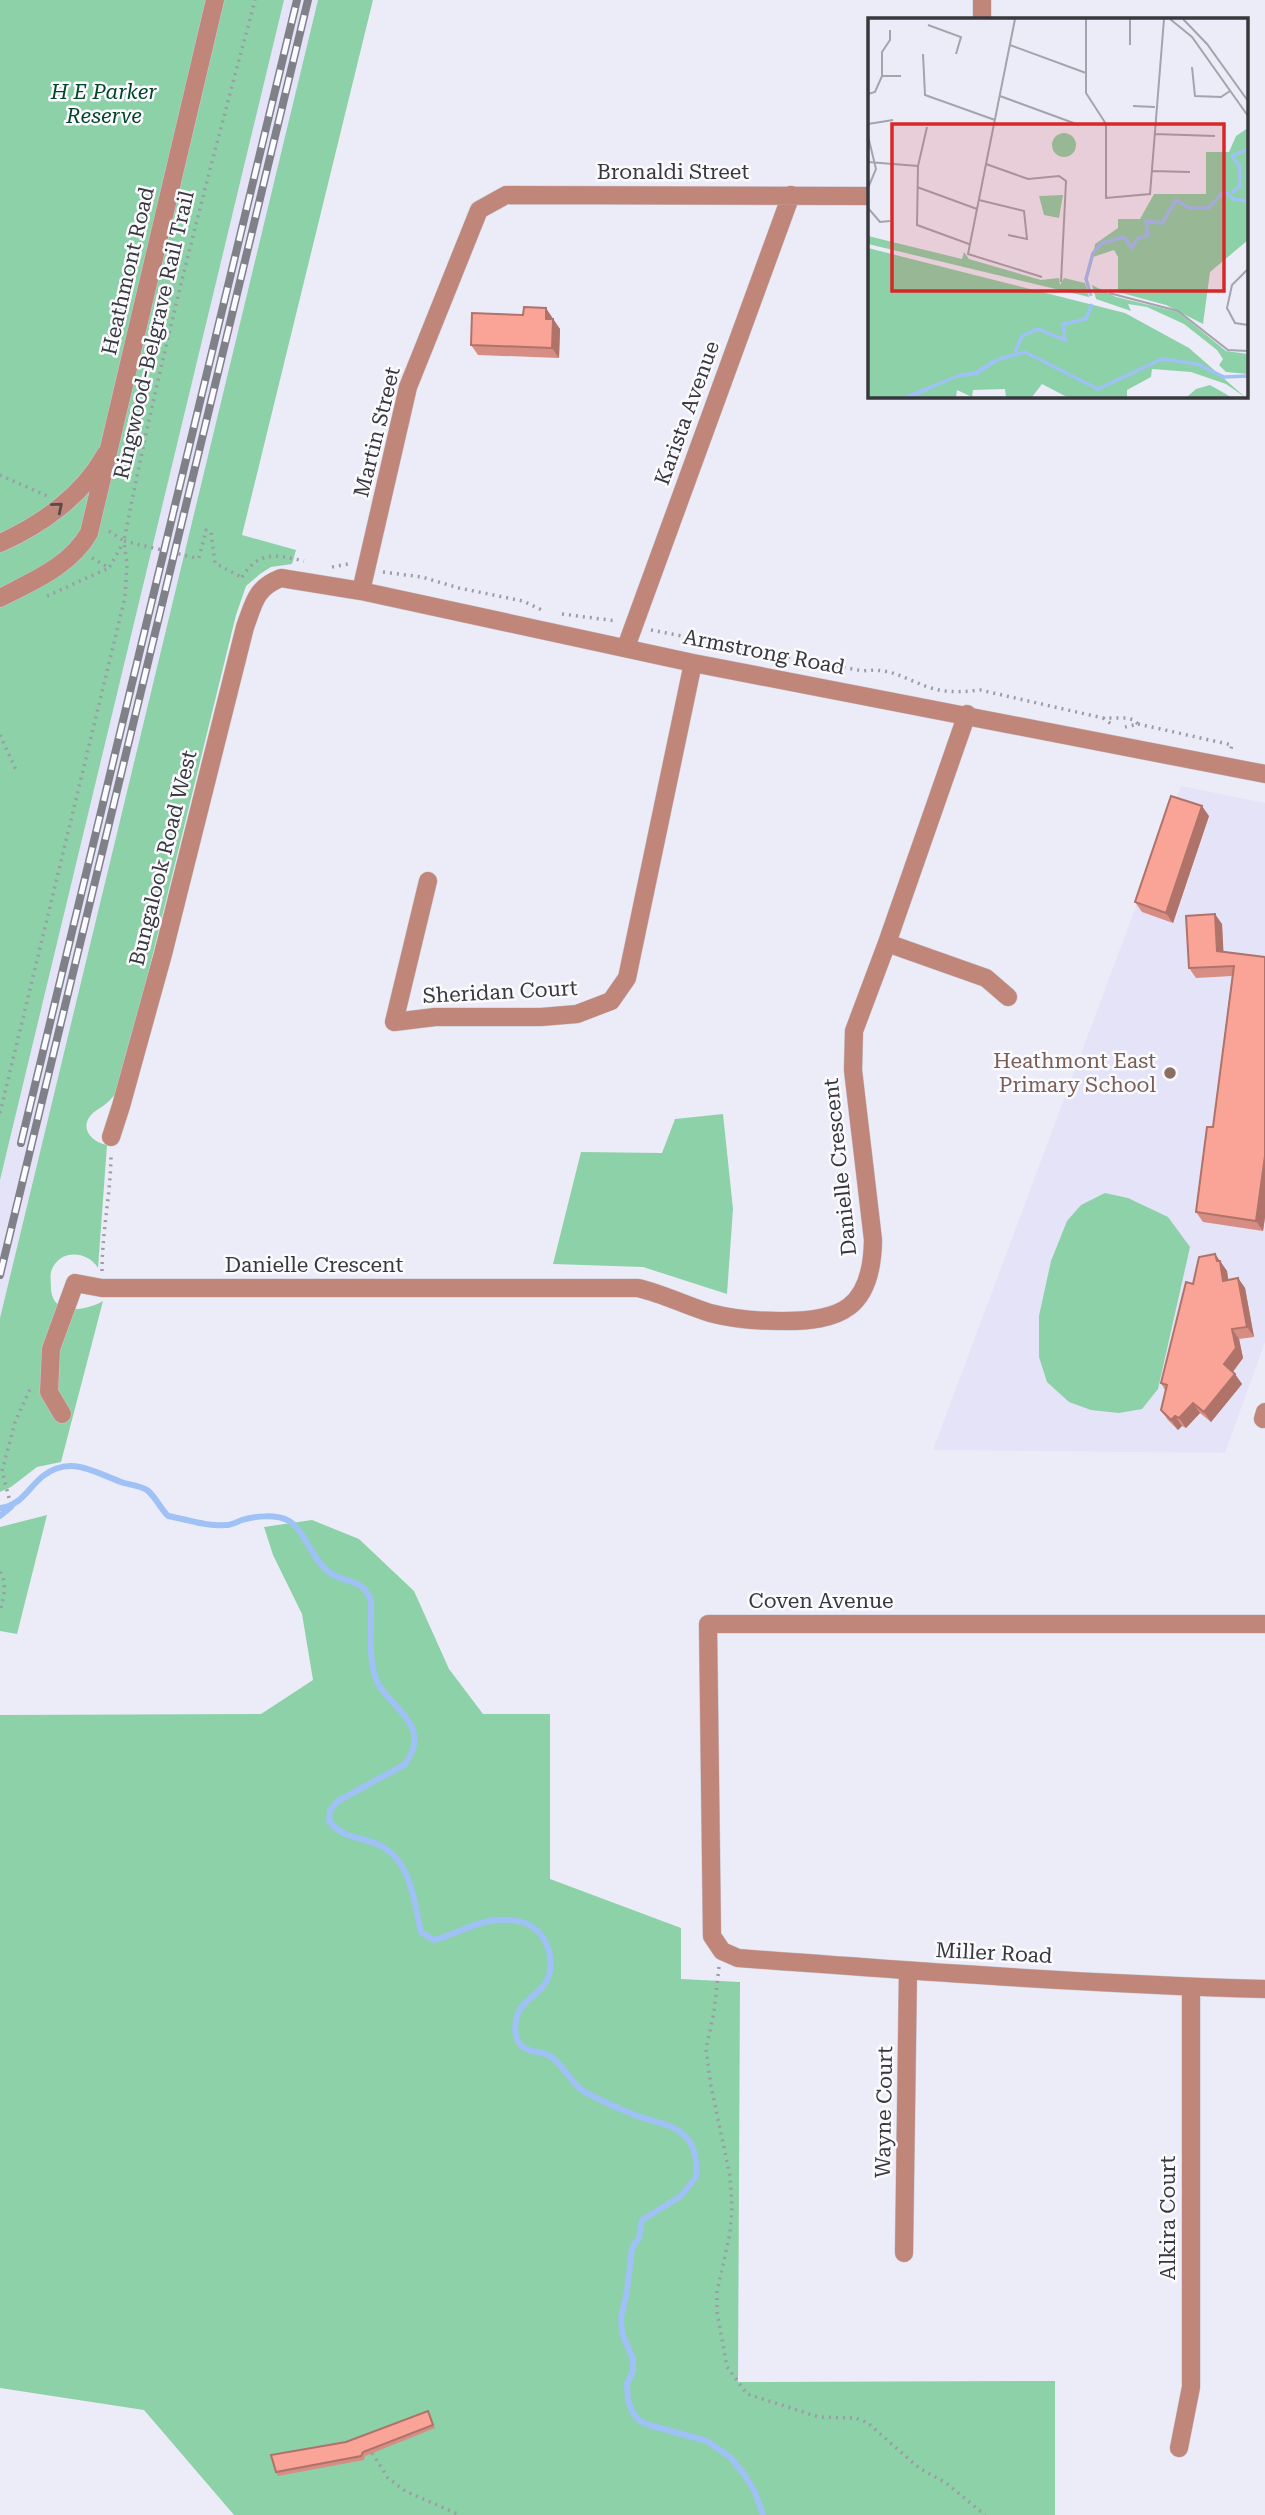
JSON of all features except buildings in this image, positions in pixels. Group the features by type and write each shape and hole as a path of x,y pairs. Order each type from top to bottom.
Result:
{"street":[{"name":"Heathmont Road","path":"77,549 89,533 93,521 215,0"},
{"path":"982,0 982,18"},
{"name":"Bronaldi Street","path":"480,210 506,195 868,195"},
{"name":"Karista Avenue","path":"625,647 791,195"},
{"name":"Martin Street","path":"361,591 408,387 480,210"},
{"path":"0,543 27,530 63,503 93,473 113,440"},
{"path":"0,598 49,572 77,549"},
{"name":"Armstrong Road","path":"259,590 281,578 361,591 693,663 967,714 1265,774"},
{"name":"Bungalook Road West","path":"111,1137 163,954 244,627 259,590"},
{"name":"Sheridan Court","path":"428,881 394,1022 435,1017 541,1017 577,1014 611,1001 627,978 693,663"},
{"name":"Danielle Crescent","path":"62,1414 49,1392 51,1349 75,1283 102,1288 638,1288 663,1294 708,1312 743,1320 801,1321 836,1316 866,1287 873,1264 873,1240 853,1070 854,1031 967,714"},
{"path":"887,943 986,978 1009,997"},
{"name":"Coven Avenue","path":"722,1951 712,1936 708,1624 1265,1624"},
{"name":"Miller Road","path":"722,1951 738,1958 908,1971 1265,1989"},
{"name":"Wayne Court","path":"904,2253 908,1971"},
{"name":"Alkira Court","path":"1179,2448 1191,2387 1191,1987"}],"path":[{"name":"Ringwood-Belgrave Rail Trail","path":"124,541 139,463 196,219 254,0"},
{"path":"0,475 63,503"},
{"path":"93,521 124,541 199,558 206,530 211,532 215,563 242,577 259,590"},
{"path":"46,597 109,568 124,541"},
{"path":"0,1113 125,597 127,565 124,541"},
{"path":"77,549 109,568"},
{"path":"242,577 258,561 271,554 307,562"},
{"path":"330,568 345,564 389,574 422,577 459,588 523,601 549,614"},
{"path":"557,614 618,621 662,633 863,671 879,669 896,673 933,689 961,693 980,690 1104,718 1126,718 1138,724 1121,728 1104,718"},
{"path":"0,735 16,770"},
{"path":"102,1288 102,1245 111,1187 111,1137"},
{"path":"6,1488 9,1498"},
{"path":"0,1572 3,1575 5,1591 0,1612"},
{"path":"722,1951 706,2049 731,2186 730,2233 717,2292 717,2312 727,2367 747,2394 819,2417 856,2418 868,2423 919,2468 946,2483 985,2515"},
{"path":"372,2453 388,2478 405,2491 460,2515"}],"shaded area":[{"path":"284,0 318,0 0,1318 0,1180"},
{"name":"Heathmont East Primary School","path":"1181,786 1265,803 1265,1342 1225,1453 933,1450"}],"green space":[{"name":"H E Parker Reserve","path":"0,0 284,0 0,1180"},
{"path":"318,0 373,0 242,535 296,550 292,564 271,567 246,586 236,615 121,1084 87,1123 88,1133 96,1141 107,1145 98,1268 80,1255 66,1256 55,1264 51,1272 51,1288 57,1304 71,1309 96,1305 103,1301 61,1462 37,1467 0,1492 0,1318"},
{"path":"723,1114 733,1209 727,1294 643,1267 553,1264 581,1152 662,1153 675,1119"},
{"path":"1105,1193 1128,1198 1168,1217 1190,1247 1158,1389 1142,1409 1119,1413 1091,1410 1069,1402 1047,1382 1039,1357 1039,1316 1051,1261 1067,1221 1081,1205"},
{"path":"47,1515 17,1634 0,1631 0,1527"},
{"path":"312,1520 359,1539 414,1591 449,1669 483,1714 550,1714 550,1879 681,1928 681,1979 740,1982 738,2382 1055,2381 1055,2515 234,2515 144,2410 0,2388 0,1715 261,1714 313,1680 302,1614 273,1555 264,1527"}],"waterway":[{"path":"0,1508 19,1500 43,1476 53,1470 82,1467 147,1490 168,1516 219,1525 259,1517 289,1521 323,1567 336,1576 358,1584 367,1592 371,1600 371,1648 375,1676 411,1726 415,1738 413,1751 404,1765 338,1801 330,1810 329,1821 342,1832 376,1843 393,1854 406,1873 421,1932 434,1940 494,1920 522,1922 537,1931 549,1951 549,1975 543,1986 518,2013 515,2031 517,2040 526,2049 554,2059 585,2092 625,2111 669,2126 681,2132 689,2141 695,2156 696,2177 681,2196 642,2220 639,2238 632,2248 621,2318 622,2333 633,2359 633,2371 627,2384 628,2401 640,2421 707,2441 730,2457 755,2492 763,2515"},
{"path":"0,1516 11,1507"}],"railway":[{"path":"21,1143 297,0"},
{"path":"0,1275 308,0"}],"place":[{"name":"Heathmont East Primary School","path":"1170,1073"}]}
